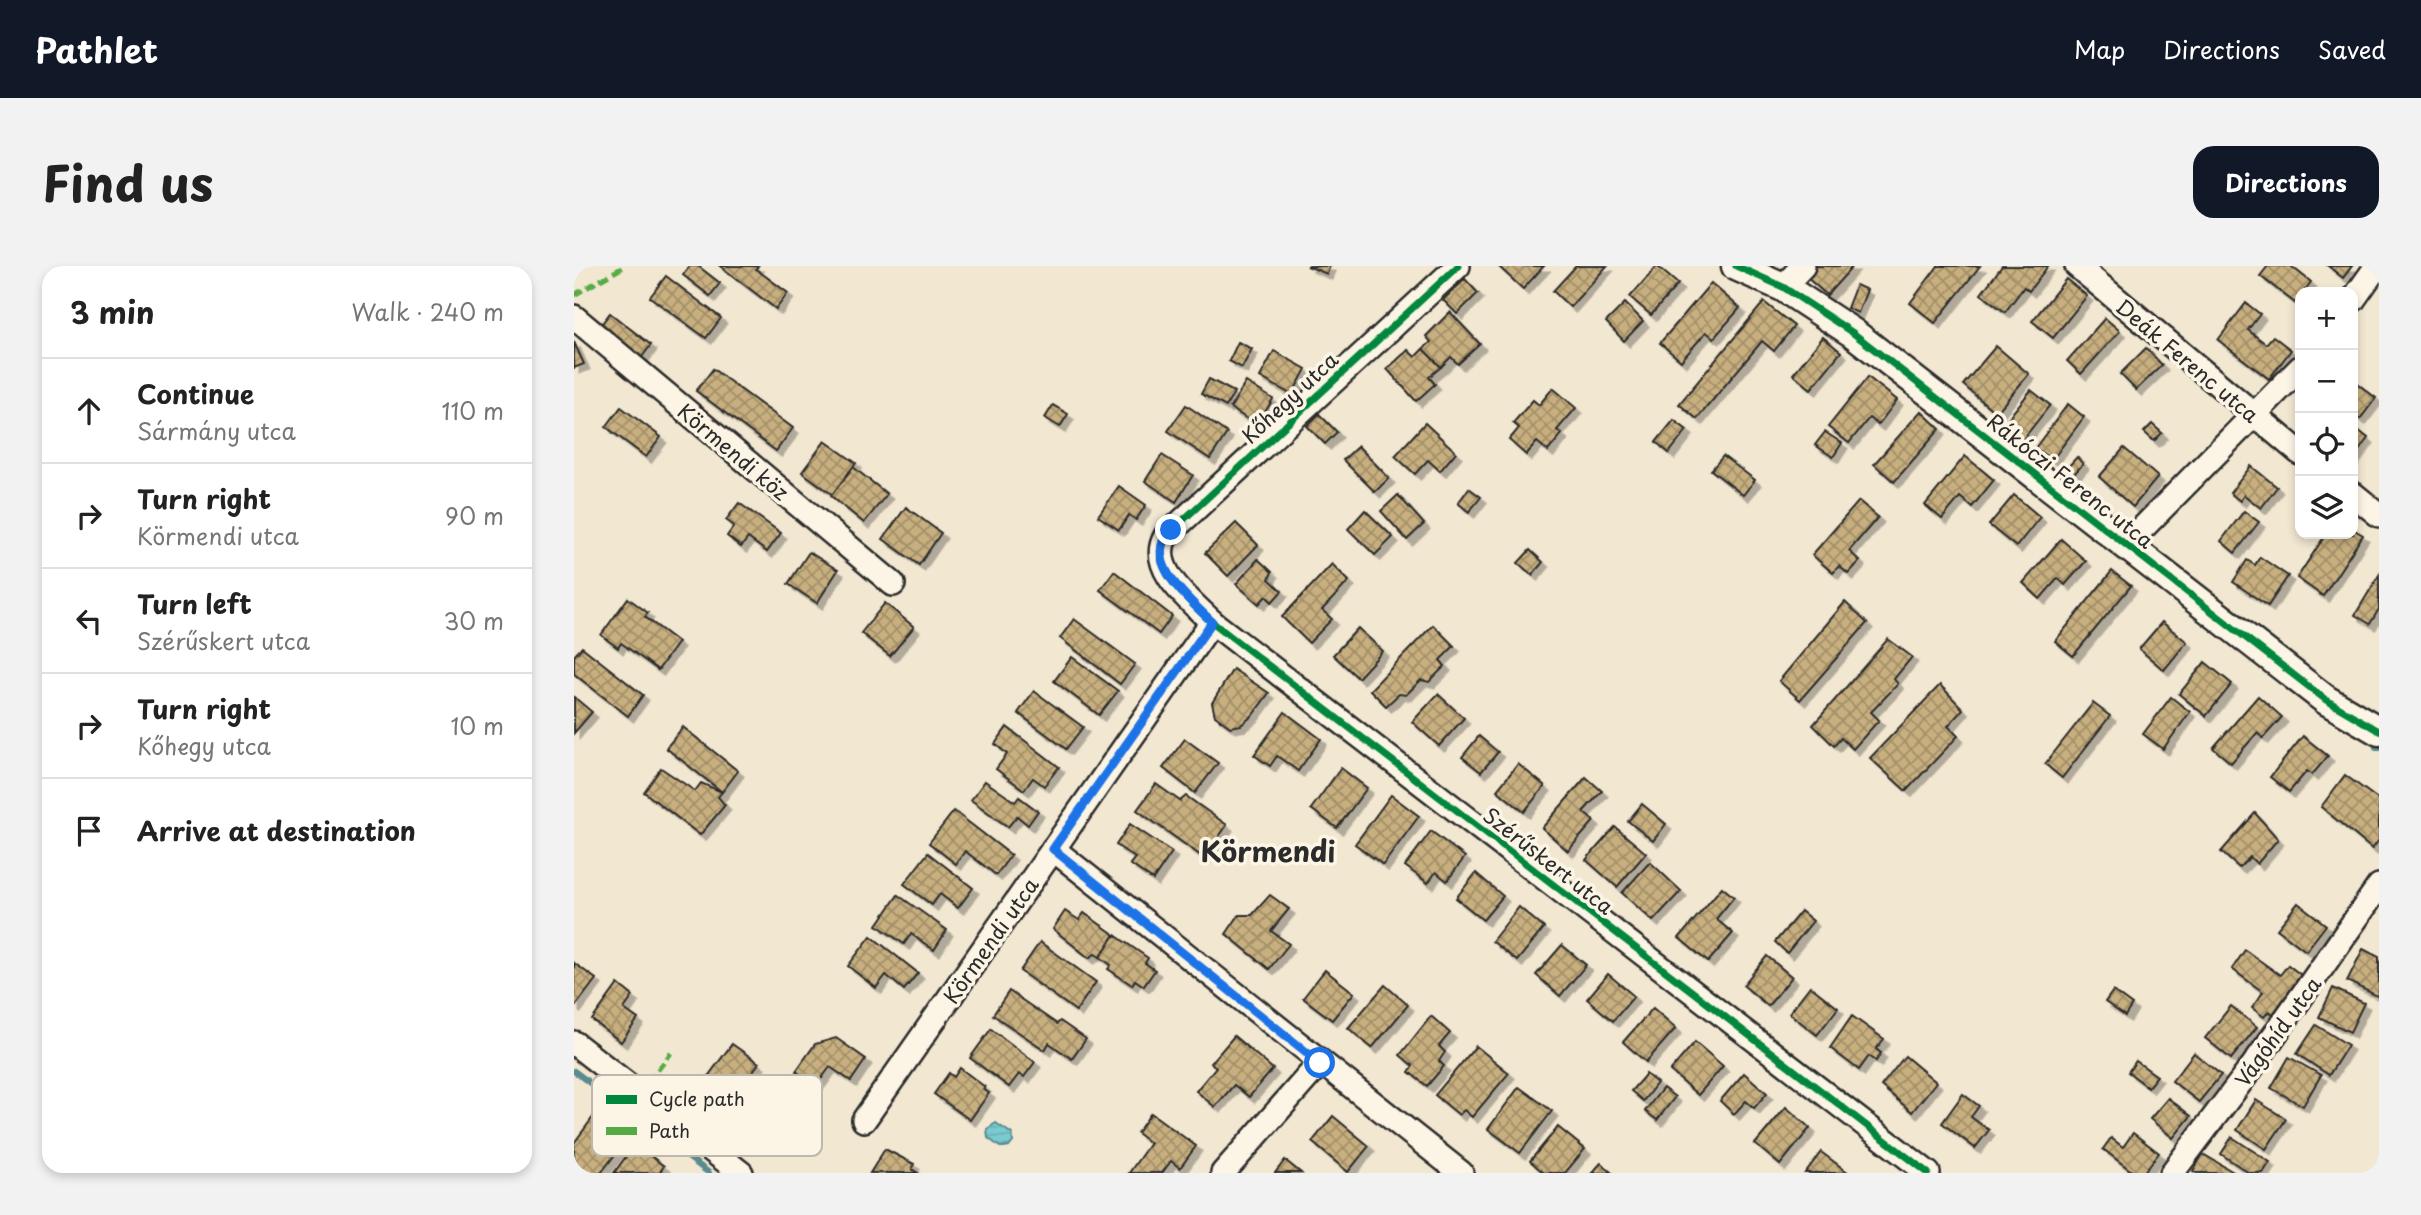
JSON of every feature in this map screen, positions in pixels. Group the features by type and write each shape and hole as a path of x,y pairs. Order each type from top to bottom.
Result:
{"street":[{"name":"Kőhegy utca","path":"1162,563 1161,545 1166,536 1458,266"},
{"name":"Rákóczi Ferenc utca","path":"1736,266 1783,287 1853,333 2326,700 2379,731"},
{"path":"1783,287 1803,266"},
{"name":"Deák Ferenc utca","path":"2077,266 2295,449"},
{"path":"2358,293 2377,266"},
{"name":"Körmendi köz","path":"574,317 893,584"},
{"path":"2126,545 2255,418 2295,374"},
{"path":"2358,498 2379,515"},
{"name":"Szérűskert utca","path":"1162,563 1177,586 1212,622 1928,1173"},
{"name":"Körmendi utca","path":"864,1120 1212,622"},
{"path":"1053,849 1456,1172"},
{"name":"Vágóhíd utca","path":"2172,1173 2252,1067 2379,886"},
{"path":"574,1043 615,1075"},
{"path":"1223,1173 1320,1063"},
{"path":"719,1156 741,1173"}],"water":[{"path":"996,1123 1012,1134 1013,1142 1009,1147 1000,1147 988,1138 987,1129"}],"building":[{"path":"690,266 698,266 720,283 710,296 683,275"},
{"path":"720,266 758,266 756,269 788,293 776,309"},
{"path":"1307,266 1330,266 1327,274"},
{"path":"1498,266 1544,266 1523,289"},
{"path":"1576,266 1607,266 1570,307 1553,291"},
{"path":"1657,266 1678,284 1651,315 1630,297"},
{"path":"1814,266 1853,266 1827,295 1805,276"},
{"path":"1938,266 1980,266 1935,323 1910,303"},
{"path":"2002,266 2048,266 2029,291 2024,287 2005,312 1981,294"},
{"path":"2268,266 2291,266 2311,282 2307,287 2295,287 2295,303 2260,276"},
{"path":"2328,266 2352,266 2343,278"},
{"path":"666,276 721,318 706,338 650,297"},
{"path":"1465,279 1478,293 1457,314 1443,300"},
{"path":"2066,279 2087,296 2053,338 2032,321"},
{"path":"1711,283 1740,308 1714,338 1706,332 1681,361 1660,343"},
{"path":"1856,285 1867,290 1858,313 1847,308"},
{"path":"1764,302 1794,326 1774,351 1762,341 1697,419 1679,404"},
{"path":"1625,303 1643,321 1624,341 1606,322"},
{"path":"2246,303 2260,314 2248,330 2266,344 2273,336 2291,350 2269,379 2218,340"},
{"path":"1450,312 1480,344 1458,364 1451,357 1441,367 1423,349 1431,342 1426,336"},
{"path":"610,313 651,345 638,362 597,330"},
{"path":"2105,318 2120,331 2081,374 2067,361"},
{"path":"1823,337 1841,352 1811,389 1793,374"},
{"path":"574,342 584,364 574,368"},
{"path":"1238,342 1252,349 1242,368 1229,361"},
{"path":"1996,346 2029,374 1996,413 1963,385"},
{"path":"2146,348 2162,365 2136,390 2120,374"},
{"path":"1423,349 1441,367 1429,377 1435,384 1416,401 1387,369 1408,350 1415,357"},
{"path":"1274,351 1306,369 1292,395 1260,377"},
{"path":"713,369 793,428 776,451 696,391"},
{"path":"1868,377 1897,400 1878,425 1869,418 1849,443 1828,427"},
{"path":"1209,379 1234,392 1226,407 1201,394"},
{"path":"1246,382 1273,399 1257,425 1230,408"},
{"path":"2358,384 2376,398 2360,419 2358,418"},
{"path":"1553,388 1576,408 1557,430 1562,434 1548,451 1537,442 1526,455 1509,440 1519,428 1513,423 1533,400 1539,405"},
{"path":"2031,390 2050,405 2020,443 2001,427"},
{"path":"2068,404 2084,417 2052,460 2035,448"},
{"path":"1053,405 1068,414 1060,427 1045,418"},
{"path":"1186,405 1227,433 1210,459 1168,431"},
{"path":"621,407 661,437 646,457 606,427"},
{"path":"1921,411 1940,429 1894,482 1874,464"},
{"path":"1319,414 1337,432 1325,444 1307,426"},
{"path":"1674,420 1687,430 1669,453 1656,442"},
{"path":"1425,423 1456,452 1440,471 1428,460 1415,474 1395,456"},
{"path":"2152,424 2162,433 2154,441 2144,432"},
{"path":"2358,430 2368,438 2358,452"},
{"path":"1825,432 1842,443 1833,457 1815,445"},
{"path":"825,441 856,463 833,495 802,472"},
{"path":"1358,446 1389,478 1375,492 1343,460"},
{"path":"2124,448 2158,477 2133,507 2099,477"},
{"path":"1162,455 1193,475 1176,502 1145,481"},
{"path":"1723,456 1755,480 1743,495 1711,470"},
{"path":"1965,456 1994,480 1972,507 1960,497 1942,519 1925,505"},
{"path":"2077,457 2083,464 2073,475 2066,469"},
{"path":"2251,466 2277,487 2261,508 2244,495 2240,501 2230,493"},
{"path":"853,467 887,494 864,523 831,496"},
{"path":"1119,486 1146,505 1136,520 1129,515 1119,530 1098,516"},
{"path":"1469,488 1481,497 1469,512 1458,503"},
{"path":"1398,495 1424,524 1407,540 1381,511"},
{"path":"2014,495 2040,517 2016,547 1989,525"},
{"path":"1859,501 1878,517 1849,551 1860,561 1848,574 1839,566 1833,573 1812,555"},
{"path":"739,503 781,533 767,552 748,538 741,547 727,536 734,526 726,520"},
{"path":"906,507 941,533 919,565 883,539"},
{"path":"1365,510 1393,537 1375,555 1348,529"},
{"path":"2244,511 2259,522 2235,553 2221,541"},
{"path":"1236,523 1258,545 1228,576 1205,553"},
{"path":"2358,532 2363,535 2323,596 2297,578 2323,539 2358,539"},
{"path":"2061,539 2086,561 2065,585 2058,578 2040,599 2023,583"},
{"path":"1530,550 1543,562 1532,575 1518,563"},
{"path":"809,552 838,570 817,603 788,584"},
{"path":"2260,557 2288,576 2268,606 2233,582 2247,560 2255,565"},
{"path":"1258,559 1272,572 1269,579 1282,591 1272,602 1266,596 1259,604 1236,584"},
{"path":"1332,564 1349,581 1322,610 1332,619 1309,643 1282,617"},
{"path":"1114,571 1172,616 1159,634 1100,590"},
{"path":"2112,571 2131,586 2073,656 2055,641"},
{"path":"2379,575 2379,609 2370,624 2355,615"},
{"path":"628,598 648,613 645,617 678,642 658,670 621,643 618,648 601,635"},
{"path":"1845,602 1867,623 1800,700 1779,681"},
{"path":"885,603 914,627 890,656 861,633"},
{"path":"1074,619 1135,664 1120,684 1060,638"},
{"path":"2162,622 2187,642 2164,670 2139,649"},
{"path":"1433,625 1454,646 1440,660 1445,666 1429,682 1421,680 1406,695 1399,694 1386,706 1370,690"},
{"path":"1358,628 1383,651 1358,678 1333,655"},
{"path":"1888,639 1912,657 1894,679 1898,684 1871,712 1879,720 1853,749 1841,738 1834,746 1813,725"},
{"path":"582,647 643,695 628,716 574,674 574,656"},
{"path":"1072,657 1118,691 1099,715 1054,681"},
{"path":"2205,662 2232,684 2206,716 2179,694"},
{"path":"1233,669 1269,693 1252,716 1241,725 1230,727 1215,716 1212,703"},
{"path":"1940,685 1963,709 1948,726 1958,736 1906,791 1870,758"},
{"path":"1034,691 1083,727 1066,749 1018,713"},
{"path":"1438,694 1464,718 1439,746 1412,722"},
{"path":"2258,696 2282,717 2263,738 2257,733 2231,763 2213,748"},
{"path":"574,697 592,712 574,733"},
{"path":"2171,697 2190,712 2163,749 2143,734"},
{"path":"2093,703 2110,716 2062,778 2045,764"},
{"path":"1285,712 1321,739 1298,771 1277,756 1270,766 1254,755"},
{"path":"683,727 738,771 722,792 666,748"},
{"path":"1007,727 1059,767 1044,786 1033,778 1024,790 996,769 1007,754 995,744"},
{"path":"1479,736 1498,752 1481,772 1462,757"},
{"path":"2303,736 2328,756 2312,775 2307,771 2289,792 2270,777"},
{"path":"1185,739 1218,763 1195,793 1163,768"},
{"path":"1518,764 1545,786 1524,812 1497,790"},
{"path":"661,768 695,791 701,783 722,792 718,797 725,805 700,835 644,792"},
{"path":"1341,768 1367,788 1337,828 1311,809"},
{"path":"2345,775 2379,800 2379,840 2372,849 2321,807"},
{"path":"1586,777 1602,791 1583,812 1594,821 1568,851 1542,828"},
{"path":"985,781 1015,802 1019,797 1038,811 1028,825 1017,816 1008,827 971,800"},
{"path":"1156,784 1180,801 1186,796 1227,825 1204,858 1137,810"},
{"path":"1391,795 1419,816 1383,865 1355,844"},
{"path":"1642,804 1666,824 1653,841 1628,821"},
{"path":"954,811 1011,855 996,875 965,851 956,864 929,843"},
{"path":"2255,813 2278,839 2257,864 2250,857 2239,868 2221,852"},
{"path":"1130,824 1172,852 1153,880 1130,864 1135,858 1116,845"},
{"path":"1615,827 1646,853 1617,887 1586,860"},
{"path":"1431,831 1465,857 1447,881 1436,872 1428,883 1405,866"},
{"path":"928,853 973,888 958,908 940,894 932,905 904,884"},
{"path":"1650,862 1681,891 1653,921 1622,893"},
{"path":"1476,873 1503,896 1483,920 1456,898"},
{"path":"1722,887 1734,897 1716,919 1733,933 1708,962 1679,938"},
{"path":"898,895 947,930 934,950 911,934 904,944 877,925"},
{"path":"1270,895 1289,909 1271,931 1289,944 1269,969 1226,934 1239,915 1252,915"},
{"path":"2298,903 2326,925 2306,951 2277,929"},
{"path":"1519,907 1544,928 1517,961 1492,941"},
{"path":"1065,911 1079,920 1084,913 1115,935 1100,957 1095,954 1089,958 1053,929"},
{"path":"1801,911 1813,921 1787,953 1775,942"},
{"path":"1115,935 1148,958 1145,963 1155,970 1144,986 1135,980 1132,985 1108,969 1111,965 1100,957"},
{"path":"871,936 918,973 904,990 886,975 876,988 848,966"},
{"path":"1040,942 1096,982 1076,1011 1020,971"},
{"path":"1562,945 1586,965 1560,996 1536,975"},
{"path":"2363,949 2379,957 2379,997 2347,981"},
{"path":"2245,950 2280,975 2288,965 2301,975 2273,1014 2269,1011 2264,1017 2252,1008 2263,992 2232,969"},
{"path":"1767,956 1792,977 1768,1006 1743,985"},
{"path":"574,963 596,979 575,1007 574,1006"},
{"path":"1325,970 1354,993 1332,1020 1303,998"},
{"path":"1608,974 1634,996 1613,1021 1587,999"},
{"path":"618,984 633,996 624,1009 638,1019 621,1042 592,1020"},
{"path":"1385,985 1408,1005 1372,1048 1348,1028"},
{"path":"1810,986 1838,1008 1817,1035 1789,1013"},
{"path":"2333,988 2364,1003 2350,1032 2319,1017"},
{"path":"1009,991 1057,1024 1060,1021 1086,1039 1072,1059 1049,1043 1045,1050 993,1015"},
{"path":"2113,991 2132,1005 2125,1016 2105,1002"},
{"path":"2231,1006 2257,1027 2231,1059 2205,1038"},
{"path":"1653,1008 1676,1028 1646,1062 1623,1042"},
{"path":"1431,1016 1450,1033 1439,1046 1445,1052 1439,1061 1444,1066 1427,1086 1409,1072 1413,1066 1400,1055"},
{"path":"1852,1016 1884,1039 1876,1049 1881,1053 1876,1061 1869,1056 1859,1070 1830,1048"},
{"path":"2316,1025 2348,1045 2329,1075 2297,1054"},
{"path":"991,1029 1035,1062 1024,1077 1019,1074 1009,1087 970,1058"},
{"path":"1234,1036 1273,1069 1249,1097 1234,1085 1215,1107 1196,1091 1216,1067 1211,1063"},
{"path":"836,1038 866,1059 851,1081 830,1067 822,1078 822,1075 801,1075 796,1071 815,1044"},
{"path":"1695,1042 1723,1066 1698,1095 1670,1071"},
{"path":"732,1044 759,1063 750,1075 709,1075"},
{"path":"1476,1046 1509,1073 1472,1117 1464,1110 1459,1115 1435,1095"},
{"path":"2194,1053 2221,1075 2199,1102 2172,1081"},
{"path":"1905,1056 1936,1082 1912,1112 1881,1086"},
{"path":"2289,1057 2321,1075 2303,1106 2271,1088"},
{"path":"2136,1061 2157,1076 2148,1087 2128,1072"},
{"path":"960,1068 989,1093 970,1120 934,1094 949,1073 954,1077"},
{"path":"1744,1073 1767,1093 1754,1108 1746,1101 1734,1114 1720,1101"},
{"path":"1646,1074 1657,1083 1643,1101 1631,1091"},
{"path":"1519,1087 1552,1111 1520,1153 1488,1129"},
{"path":"1663,1088 1675,1097 1657,1120 1645,1111"},
{"path":"1963,1094 1979,1106 1971,1117 1989,1130 1975,1148 1942,1123"},
{"path":"2168,1098 2191,1116 2173,1138 2150,1119"},
{"path":"2256,1100 2286,1119 2266,1149 2237,1130"},
{"path":"1786,1107 1810,1128 1780,1165 1755,1144"},
{"path":"1151,1113 1196,1146 1180,1168 1171,1161 1162,1173 1129,1173 1150,1143 1137,1133"},
{"path":"1333,1116 1369,1146 1348,1172 1312,1142"},
{"path":"592,1119 592,1156 614,1156 601,1173 574,1173 574,1143"},
{"path":"1558,1127 1585,1149 1565,1173 1544,1173 1530,1161"},
{"path":"2133,1133 2159,1153 2143,1173 2134,1173 2103,1149 2111,1138 2123,1147"},
{"path":"2232,1137 2270,1162 2263,1173 2249,1173 2221,1154"},
{"path":"885,1149 914,1164 912,1169 918,1173 870,1173"},
{"path":"1821,1152 1849,1173 1805,1173"},
{"path":"2203,1154 2235,1173 2196,1173 2193,1171"},
{"path":"626,1156 651,1156 664,1166 659,1173 614,1173"},
{"path":"1285,1160 1301,1173 1275,1173"},
{"path":"1601,1163 1612,1173 1592,1173"}],"waterway":[{"path":"574,1071 592,1085"},
{"path":"686,1156 709,1173"}],"marked path":[{"path":"574,295 625,266"},
{"path":"654,1075 671,1053"}],"cycle path":[{"path":"1458,266 1166,536 1162,560 1167,572 1183,594 1212,622 1928,1173"},
{"path":"1736,266 1783,287 1853,333 2326,700 2379,731"}],"district":[{"name":"Körmendi","path":"1268,850"}],"route":[{"path":"1171,530 1161,545 1162,563 1177,586 1212,622 1053,849 1320,1063"}]}
